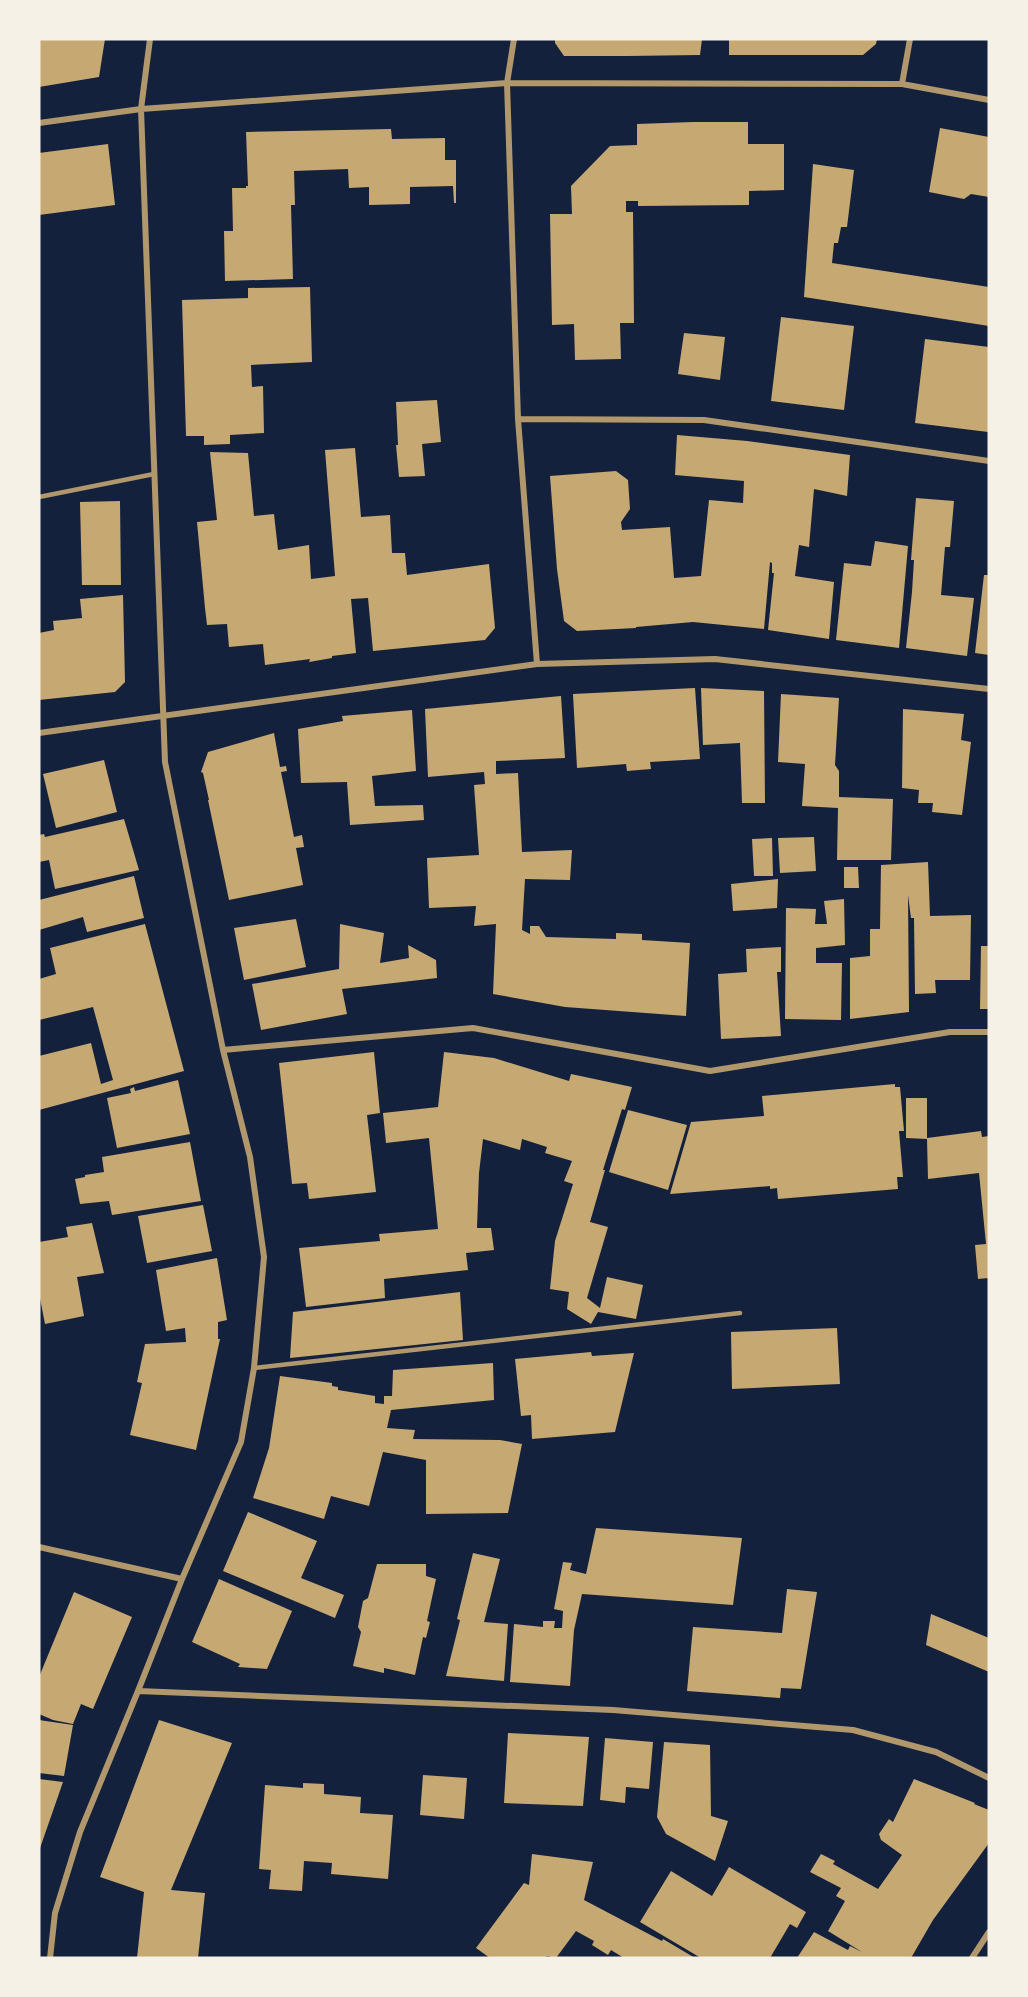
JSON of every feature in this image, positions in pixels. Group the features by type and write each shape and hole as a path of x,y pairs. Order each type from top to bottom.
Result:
{"street":[{"path":"50,1958 55,1913 80,1832 182,1579 241,1442 254,1368 264,1257 250,1157 223,1050 165,762 141,109 150,39"},
{"path":"514,39 507,83 518,419 537,664"},
{"path":"902,84 910,39"},
{"path":"39,123 141,109 507,83 902,84 989,100"},
{"path":"518,419 704,420 989,461"},
{"path":"39,732 537,664 715,659 989,689"},
{"path":"223,1050 473,1028 710,1071 950,1032 989,1032"},
{"path":"39,1547 182,1579"},
{"path":"138,1691 613,1710 853,1730 936,1752 989,1778"},
{"path":"972,1958 989,1932"}],"lane":[{"path":"39,497 154,474"},
{"path":"254,1368 740,1313"}],"building":[{"path":"39,39 105,39 99,77 39,87"},
{"path":"555,39 702,39 700,55 564,56 555,43"},
{"path":"729,39 877,39 876,44 863,55 729,55"},
{"path":"748,122 748,144 784,144 784,190 749,191 749,205 638,206 638,201 626,201 626,212 633,212 634,323 620,323 621,359 575,360 574,324 552,325 550,214 572,214 571,186 610,146 637,145 637,124"},
{"path":"940,128 989,137 989,197 971,194 964,199 929,192"},
{"path":"391,129 392,139 445,138 445,160 456,160 456,203 454,203 453,186 410,187 410,204 369,205 369,187 349,188 348,169 294,171 295,205 291,205 293,279 225,281 224,231 233,231 232,188 248,186 246,132"},
{"path":"108,144 115,205 39,215 39,153"},
{"path":"813,164 854,170 847,227 841,227 838,243 834,243 832,263 989,287 989,326 804,297"},
{"path":"310,287 312,362 251,365 252,387 263,386 264,433 230,435 230,444 204,445 204,436 186,436 182,300 248,298 248,288"},
{"path":"781,317 854,326 844,410 771,401"},
{"path":"684,333 725,337 720,380 678,374"},
{"path":"925,339 989,347 988,432 915,423"},
{"path":"437,400 441,442 422,444 425,476 399,477 396,402"},
{"path":"677,435 747,441 850,455 847,496 814,489 809,547 799,545 795,576 834,582 829,639 768,630 774,573 772,573 770,562 764,629 693,622 577,631 564,621 557,569 550,476 616,471 628,480 630,509 621,522 622,530 670,527 674,578 701,576 709,500 743,503 744,481 675,475"},
{"path":"355,448 361,517 390,515 392,553 405,553 407,575 489,564 495,628 485,640 373,651 368,598 351,599 356,653 309,662 310,659 265,665 263,644 229,647 227,624 207,625 205,608 197,522 217,520 210,452 248,453 254,516 274,514 278,550 309,545 311,579 335,576 325,450"},
{"path":"916,498 954,501 950,547 945,547 941,595 974,598 967,656 906,648 912,592 914,560 911,560"},
{"path":"120,501 121,585 82,585 80,502"},
{"path":"875,541 908,546 899,648 836,640 844,563 871,566"},
{"path":"984,575 989,575 989,655 975,653"},
{"path":"123,595 125,682 115,692 39,700 39,633 54,630 53,621 82,618 80,599"},
{"path":"695,688 700,759 650,762 651,769 627,771 626,764 577,768 573,694"},
{"path":"701,688 764,691 765,803 742,803 740,743 703,745"},
{"path":"781,694 839,698 835,765 839,771 839,797 893,799 891,860 837,860 838,808 802,806 805,764 778,762"},
{"path":"561,696 565,758 496,761 496,774 518,773 522,852 572,850 570,880 525,879 522,930 530,934 530,926 539,926 546,937 616,939 616,933 642,934 642,940 690,943 686,1016 565,1007 493,994 496,924 474,926 476,906 429,908 427,858 479,855 474,785 485,784 484,772 428,777 425,709"},
{"path":"903,709 964,714 961,740 971,742 962,815 932,812 933,803 918,803 919,790 902,788"},
{"path":"412,710 416,771 372,776 375,806 423,805 424,820 350,825 347,782 301,783 298,729 343,721 342,716"},
{"path":"274,733 280,767 286,766 287,771 281,772 294,837 302,835 304,847 296,848 303,885 229,900 209,800 201,772 208,752"},
{"path":"104,760 117,812 56,828 43,774"},
{"path":"124,819 139,870 55,889 49,860 39,862 39,835 44,834 45,837"},
{"path":"814,837 816,871 780,873 778,838"},
{"path":"772,838 773,876 754,876 752,839"},
{"path":"928,862 930,916 971,915 970,980 935,980 936,993 915,994 914,918 911,918 908,895 909,1012 850,1019 850,958 870,956 870,929 880,929 881,865"},
{"path":"844,867 858,867 859,888 844,888"},
{"path":"134,876 144,918 87,932 83,917 39,930 39,900"},
{"path":"778,879 777,908 733,911 731,884"},
{"path":"844,899 845,945 816,948 816,963 842,963 841,1020 785,1019 786,908 816,909 815,924 827,924 824,901"},
{"path":"296,919 306,967 244,980 234,928"},
{"path":"145,924 184,1071 39,1110 39,1056 91,1043 101,1084 113,1080 93,1007 39,1020 39,979 56,974 50,948"},
{"path":"340,924 384,933 380,963 409,958 408,945 436,960 437,978 342,989 347,1014 261,1030 252,984 339,969"},
{"path":"981,946 989,946 989,1009 980,1009"},
{"path":"781,947 781,972 777,972 781,1036 721,1039 718,974 747,972 746,949"},
{"path":"374,1052 380,1113 367,1115 376,1192 309,1199 307,1183 292,1184 279,1063"},
{"path":"444,1052 494,1058 569,1081 571,1074 632,1087 625,1110 622,1109 603,1170 605,1170 590,1222 608,1227 587,1298 600,1308 607,1277 643,1285 636,1319 598,1312 591,1324 567,1309 569,1292 550,1289 555,1241 573,1184 564,1181 572,1161 545,1153 547,1147 522,1139 520,1150 483,1139 477,1228 491,1228 494,1250 466,1253 468,1270 384,1279 385,1298 306,1307 299,1248 380,1241 379,1234 438,1229 429,1138 386,1143 383,1113 438,1107"},
{"path":"178,1080 190,1134 117,1148 107,1098 131,1093 130,1089 134,1087 135,1091"},
{"path":"895,1084 895,1087 900,1087 904,1131 899,1131 903,1177 897,1177 898,1189 778,1199 777,1188 770,1189 770,1186 670,1194 691,1122 764,1116 762,1096"},
{"path":"906,1098 927,1098 927,1138 981,1131 982,1137 989,1136 989,1278 978,1279 975,1245 986,1244 979,1173 928,1179 927,1139 906,1138"},
{"path":"628,1110 687,1125 668,1190 609,1172"},
{"path":"190,1142 201,1201 112,1215 109,1201 80,1204 75,1179 104,1172 102,1157"},
{"path":"203,1205 212,1251 147,1263 138,1216"},
{"path":"92,1223 104,1273 77,1277 84,1316 45,1324 39,1293 39,1242 68,1237 66,1227"},
{"path":"217,1258 227,1320 218,1322 218,1339 220,1339 196,1450 130,1435 142,1383 137,1382 145,1344 186,1342 185,1328 166,1331 156,1270"},
{"path":"460,1292 463,1340 290,1358 293,1312"},
{"path":"837,1328 840,1384 732,1389 731,1332"},
{"path":"591,1352 592,1356 634,1353 615,1432 532,1439 531,1415 521,1416 515,1359"},
{"path":"493,1363 494,1400 391,1410 387,1428 415,1430 413,1439 500,1440 522,1444 508,1513 426,1514 426,1460 383,1452 369,1506 331,1496 324,1519 253,1498 269,1448 280,1376 332,1383 332,1386 338,1387 338,1390 375,1396 375,1403 384,1404 384,1396 392,1396 393,1370"},
{"path":"248,1512 317,1541 301,1578 344,1595 335,1618 223,1571"},
{"path":"596,1528 742,1538 733,1605 582,1594 574,1630 570,1686 510,1682 514,1624 543,1627 543,1621 555,1621 554,1628 562,1628 563,1611 554,1609 563,1562 572,1563 570,1570 586,1574"},
{"path":"473,1553 500,1559 484,1622 508,1624 504,1681 446,1676"},
{"path":"377,1564 426,1564 426,1576 436,1579 427,1621 430,1622 426,1638 423,1637 415,1675 384,1668 384,1673 353,1666 361,1632 358,1627 363,1601 368,1598"},
{"path":"219,1579 292,1611 267,1669 238,1667 240,1664 192,1642"},
{"path":"787,1589 817,1592 801,1689 781,1688 780,1698 687,1691 693,1627 782,1633"},
{"path":"74,1592 132,1617 93,1709 81,1704 73,1724 53,1720 39,1714 39,1677"},
{"path":"931,1614 989,1638 989,1672 926,1645"},
{"path":"39,1720 73,1725 64,1776 39,1773"},
{"path":"159,1720 232,1743 171,1890 205,1893 198,1958 137,1958 144,1892 100,1877"},
{"path":"508,1733 589,1737 583,1806 504,1803"},
{"path":"605,1738 653,1742 649,1789 626,1787 625,1803 600,1800"},
{"path":"664,1742 710,1745 711,1816 728,1821 715,1861 666,1834 657,1817"},
{"path":"423,1775 467,1778 464,1819 420,1815"},
{"path":"39,1779 63,1782 39,1851"},
{"path":"914,1779 989,1810 989,1843 933,1920 911,1958 797,1958 814,1932 848,1950 850,1946 862,1952 828,1931 845,1901 836,1896 841,1888 810,1872 821,1854 835,1861 833,1864 878,1889 902,1855 881,1840 879,1834 889,1819 893,1822"},
{"path":"303,1783 324,1784 324,1794 361,1797 360,1813 393,1815 388,1879 331,1874 332,1863 304,1861 302,1891 269,1889 271,1870 259,1869 265,1785 303,1788"},
{"path":"532,1854 593,1862 584,1900 662,1941 663,1939 695,1958 624,1958 611,1950 608,1955 592,1945 594,1941 576,1931 556,1958 547,1956 545,1958 490,1958 476,1948 524,1883 529,1885"},
{"path":"729,1867 806,1912 797,1928 790,1924 770,1958 701,1958 640,1922 671,1871 712,1896"}]}
